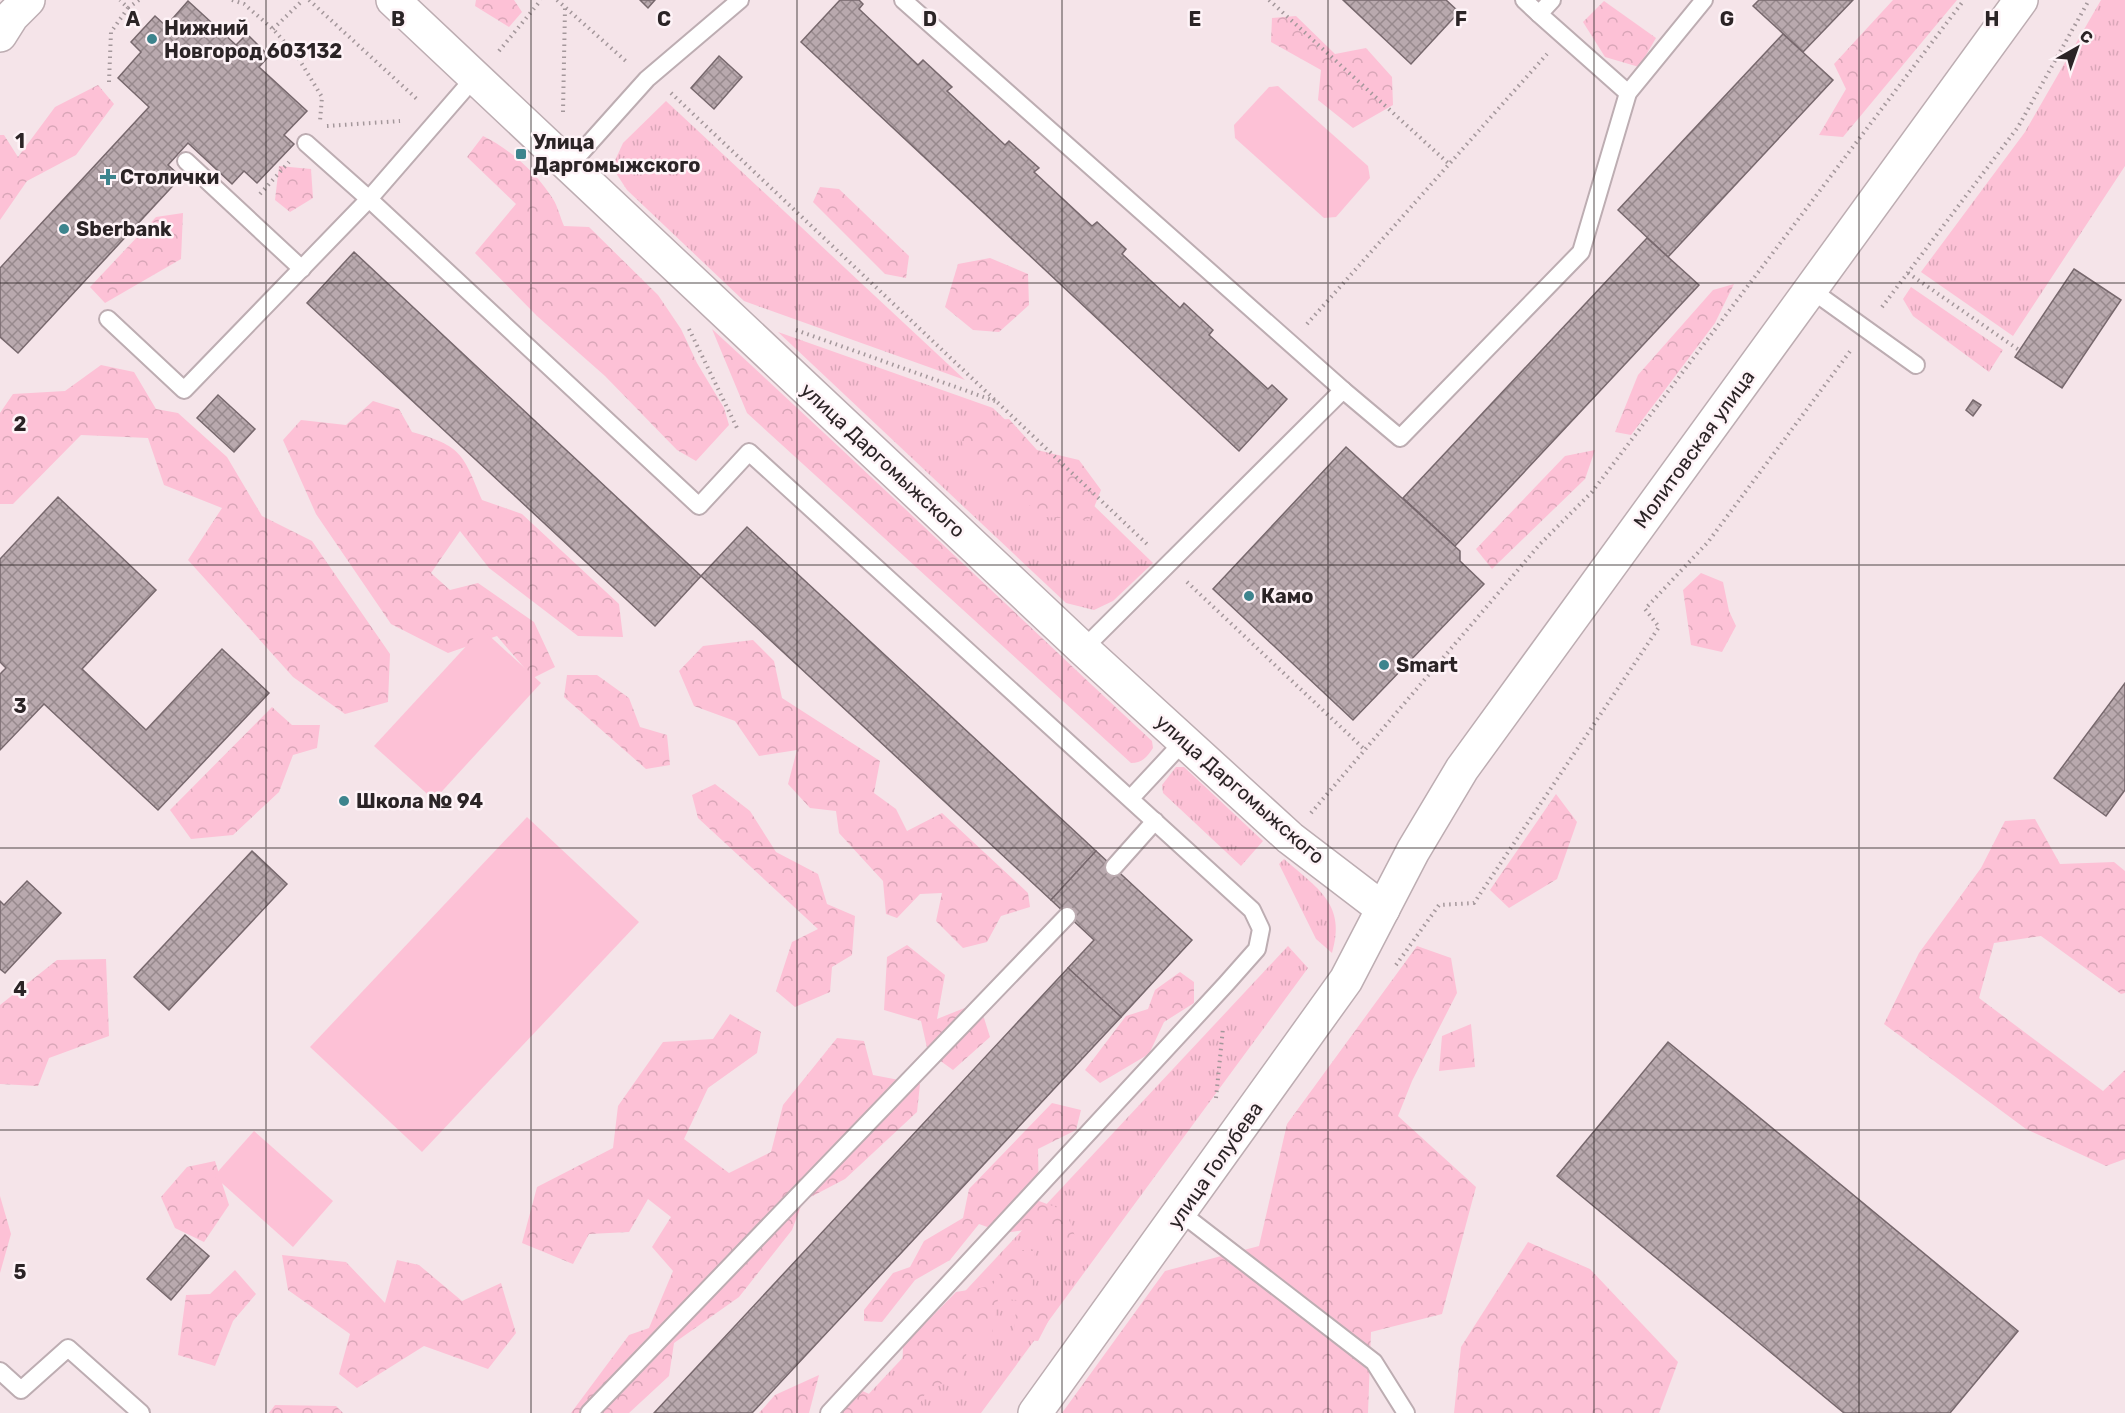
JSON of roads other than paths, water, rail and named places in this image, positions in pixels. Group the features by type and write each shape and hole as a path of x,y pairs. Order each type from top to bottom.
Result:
{"street":[{"path":"0,35 12,16 28,0"},
{"name":"улица Даргомыжского","path":"393,0 1083,649 1290,838 1383,909"},
{"name":"Молитовская улица","path":"1383,909 1413,851 1462,769 2021,0"},
{"name":"улица Голубева","path":"1035,1413 1181,1213 1346,980 1383,909"}],"lane":[{"path":"569,166 647,79 740,0"},
{"path":"903,0 1290,344 1400,438 1581,252 1628,93 1704,0"},
{"path":"1524,0 1628,93"},
{"path":"1539,14 1551,0"},
{"path":"108,319 184,390 369,199 474,78"},
{"path":"306,143 699,506 748,452 1252,910 1261,929 1257,949 1226,984 829,1413"},
{"path":"186,161 302,269"},
{"path":"1810,289 1916,365"},
{"path":"1083,649 1170,565 1343,390"},
{"path":"1131,798 1184,741"},
{"path":"1114,867 1155,821"},
{"path":"589,1413 1067,916"},
{"path":"1181,1213 1374,1362 1406,1413"},
{"path":"0,1371 21,1390 68,1348 141,1413"}],"place":[{"name":"Нижний Новгород 603132","path":"152,39"},
{"name":"Улица Даргомыжского","path":"521,154"},
{"name":"Столички","path":"108,177"},
{"name":"Sberbank","path":"64,229"},
{"name":"Камо","path":"1249,596"},
{"name":"Smart","path":"1384,665"},
{"name":"Школа № 94","path":"344,801"}]}
